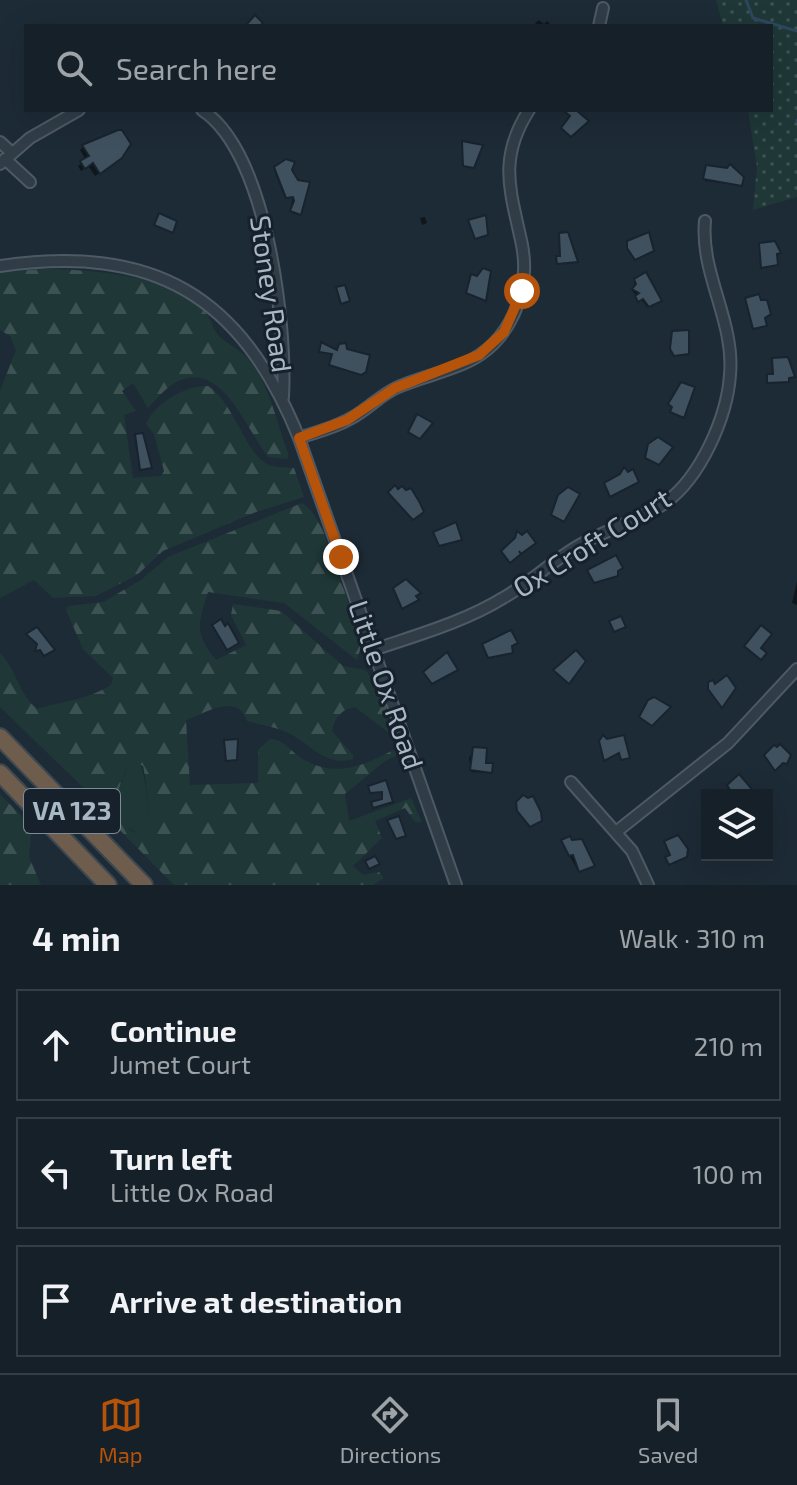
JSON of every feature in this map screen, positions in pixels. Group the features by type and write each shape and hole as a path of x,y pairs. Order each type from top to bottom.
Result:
{"highway":[{"name":"VA 123","path":"0,737 144,885"},
{"name":"VA 123","path":"0,773 108,885"}],"street":[{"path":"599,24 603,8"},
{"path":"6,159 50,125 75,112"},
{"name":"Stoney Road","path":"204,112 226,131 241,158 264,223 283,338 283,399"},
{"path":"299,438 347,420 395,388 468,362 504,332 519,301 525,267 511,206 508,166 519,125 528,112"},
{"path":"0,142 6,159 30,182"},
{"name":"Ox Croft Court","path":"373,650 489,606 578,546 668,501 684,484 721,419 731,371 727,328 703,247 705,221"},
{"name":"Little Ox Road","path":"0,266 64,260 126,266 178,286 212,307 242,334 270,374 299,438 456,885"},
{"path":"616,832 728,743 797,669"},
{"path":"571,782 632,851 648,885"}],"green space":[{"path":"716,0 797,0 797,197 753,210 757,167 748,112 773,112 773,24 722,24"},
{"path":"40,269 130,276 176,290 194,301 207,314 218,335 247,358 267,391 288,459 268,457 229,398 203,378 187,378 170,386 148,408 133,383 122,391 136,411 124,415 133,478 161,476 164,471 154,434 146,424 156,409 180,392 208,386 226,404 253,451 261,459 272,466 294,468 304,497 256,512 163,551 137,575 96,596 53,598 34,580 0,598 0,391 16,350 10,336 0,330 0,273"},
{"path":"302,503 314,515 324,533 332,569 339,575 362,644 357,660 284,603 208,592 200,620 201,635 216,660 246,645 231,615 233,604 281,611 343,666 366,670 386,706 388,732 355,707 342,712 332,731 353,759 333,760 293,735 247,721 236,708 221,707 186,720 190,785 258,783 258,750 270,739 283,743 314,764 338,769 361,765 395,749 398,755 385,761 345,794 349,821 411,798 422,822 415,822 405,808 375,821 382,838 353,866 363,875 379,872 384,878 373,885 174,885 100,810 91,795 0,707 0,653 37,709 84,697 111,685 113,678 83,649 66,610 68,606 103,602 141,580 168,557","holes":["136,763 143,766 149,812 147,834 131,831 113,805 126,769"]},
{"path":"139,763 147,798 148,834 126,826 113,805 128,765"},
{"path":"0,794 32,827 29,857 41,885 0,885"}],"building":[{"path":"255,15 263,23 262,24 247,24"},
{"path":"565,112 578,112 589,121 571,137 561,128 570,116"},
{"path":"122,130 131,144 122,158 100,174 93,163 85,169 80,161 89,156 82,145"},
{"path":"462,141 483,145 474,168 463,166"},
{"path":"286,159 295,162 292,170 298,180 310,182 301,215 290,211 293,197 286,198 274,167"},
{"path":"730,164 744,177 742,186 703,179 706,165 727,168"},
{"path":"159,213 177,221 173,233 154,225"},
{"path":"486,215 488,235 475,239 468,220"},
{"path":"568,232 578,262 557,264 556,256 560,256 559,233"},
{"path":"649,232 654,251 635,260 627,248 627,241"},
{"path":"775,241 781,253 777,254 778,265 761,268 759,243"},
{"path":"483,268 491,271 486,301 466,293 471,274 477,276"},
{"path":"646,272 662,301 649,307 643,299 638,302 635,296 639,293 632,289 636,284 634,279"},
{"path":"345,285 350,301 341,304 336,287"},
{"path":"759,294 761,300 767,300 771,314 765,318 767,326 753,329 745,298"},
{"path":"689,330 689,354 674,356 670,349 672,331"},
{"path":"321,342 337,350 339,344 346,343 347,349 370,355 366,372 361,375 329,365 332,354 319,352"},
{"path":"788,357 795,377 789,378 789,382 767,383 767,374 773,374 772,358"},
{"path":"681,382 695,387 684,418 670,412 672,407 668,404"},
{"path":"417,414 433,423 420,439 408,432"},
{"path":"143,433 152,468 140,470 135,434"},
{"path":"658,437 673,447 659,465 645,458 648,444"},
{"path":"624,467 628,472 633,469 639,482 610,497 604,483 620,474"},
{"path":"395,485 398,489 402,486 406,490 411,488 424,512 413,520 388,492"},
{"path":"568,487 580,494 564,522 551,515 558,495"},
{"path":"456,522 462,540 439,546 433,532"},
{"path":"517,531 522,535 527,531 536,543 510,563 501,551 515,538"},
{"path":"616,555 623,568 618,571 618,576 594,583 587,570"},
{"path":"406,579 421,593 416,596 419,600 402,609 393,588"},
{"path":"621,616 626,627 614,632 609,621"},
{"path":"221,619 225,626 228,623 239,643 227,650 212,625"},
{"path":"761,625 772,634 761,648 767,653 761,660 744,646"},
{"path":"37,627 55,650 44,656 40,650 35,651 37,644 26,634"},
{"path":"511,630 518,643 512,646 513,653 488,658 482,644"},
{"path":"576,650 586,661 569,684 553,670"},
{"path":"447,652 458,670 432,684 423,672"},
{"path":"727,675 736,688 722,708 708,689 708,682 713,680 715,684"},
{"path":"654,697 671,707 652,726 639,717 648,700"},
{"path":"603,735 607,739 624,735 630,758 621,760 619,753 604,761 599,741"},
{"path":"238,739 237,760 226,761 224,740"},
{"path":"780,744 791,755 787,764 783,763 775,771 764,755 774,745 777,747"},
{"path":"473,747 487,748 486,763 493,763 492,773 470,770"},
{"path":"739,774 751,788 729,789 727,785"},
{"path":"386,780 393,802 373,808 371,802 382,799 382,792 370,793 368,786"},
{"path":"523,795 528,798 533,796 541,812 542,821 530,827 517,811 516,802"},
{"path":"399,816 406,836 396,839 387,820"},
{"path":"678,835 688,849 687,857 669,865 665,857 670,855 664,841"},
{"path":"570,836 572,840 582,839 595,866 579,872 573,855 569,856 561,840"},
{"path":"375,856 380,864 369,869 365,861"}],"waterway":[{"path":"746,0 753,18 797,31"}],"route":[{"path":"341,557 299,438 347,420 395,388 468,362 479,355 504,332 522,291"}]}
